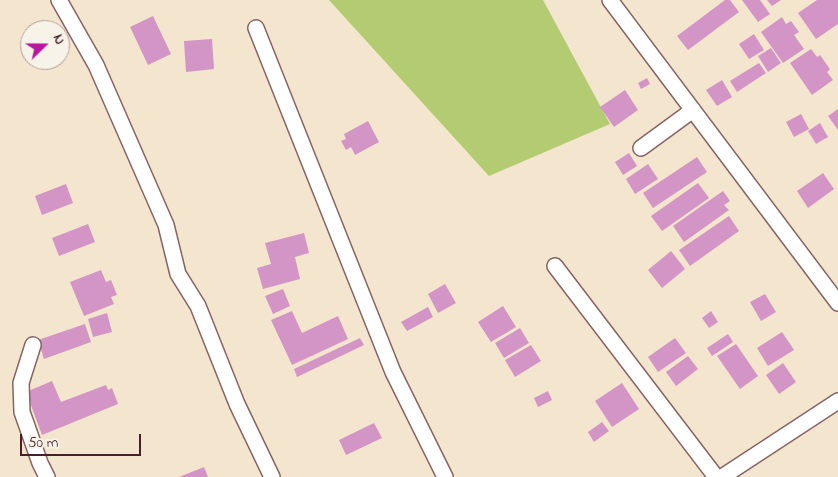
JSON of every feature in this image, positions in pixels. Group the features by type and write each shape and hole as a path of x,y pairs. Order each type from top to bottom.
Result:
{"street":[{"path":"59,0 96,65 166,225 178,274 198,306 237,404 272,477"},
{"path":"610,0 838,303"},
{"path":"256,28 394,372 445,477"},
{"path":"642,148 693,110"},
{"path":"555,266 716,477"},
{"path":"33,344 21,383 22,412 40,464 48,477"},
{"path":"722,477 838,400"}],"green space":[{"path":"329,0 543,0 610,124 489,176"}],"building":[{"path":"725,0 730,0 739,12 688,50 677,36"},
{"path":"742,0 760,0 770,14 758,22"},
{"path":"767,0 781,0 772,6"},
{"path":"817,0 838,0 838,24 816,39 798,13"},
{"path":"153,16 171,54 148,65 130,27"},
{"path":"782,17 786,24 791,21 799,32 794,35 804,49 783,63 761,32"},
{"path":"754,34 764,50 749,59 739,44"},
{"path":"212,39 214,69 186,72 184,41"},
{"path":"771,48 781,63 768,72 758,56"},
{"path":"811,49 817,57 820,55 830,69 827,72 833,80 812,95 790,63"},
{"path":"759,63 766,73 737,92 730,81"},
{"path":"647,78 650,84 641,89 638,83"},
{"path":"722,80 732,97 717,106 706,90"},
{"path":"625,90 638,110 614,127 600,107"},
{"path":"838,109 838,130 828,116"},
{"path":"801,114 809,129 794,137 786,122"},
{"path":"368,121 379,142 355,155 351,147 346,150 341,141 346,139 344,134"},
{"path":"820,123 828,137 816,144 808,131"},
{"path":"629,153 637,166 623,175 615,162"},
{"path":"697,157 707,172 653,208 643,193"},
{"path":"648,164 658,179 635,194 626,179"},
{"path":"823,173 834,189 808,208 797,191"},
{"path":"698,183 709,198 662,231 651,216"},
{"path":"66,184 73,203 42,215 35,196"},
{"path":"723,191 730,201 724,205 729,210 684,242 673,226"},
{"path":"729,216 739,231 690,266 679,250"},
{"path":"88,224 95,242 59,256 52,238"},
{"path":"304,233 309,253 295,257 300,279 263,289 257,268 271,264 265,243"},
{"path":"671,251 685,269 662,288 648,270"},
{"path":"101,270 106,282 111,280 117,295 111,297 114,304 84,316 70,282"},
{"path":"445,284 456,303 438,313 428,294"},
{"path":"283,289 290,306 273,314 265,296"},
{"path":"765,294 776,312 761,321 750,302"},
{"path":"503,306 516,327 491,342 478,322"},
{"path":"428,307 433,317 407,331 401,322"},
{"path":"292,311 302,333 338,316 348,339 292,365 271,320"},
{"path":"711,311 718,322 709,328 702,318"},
{"path":"107,313 112,332 93,337 88,319"},
{"path":"85,324 91,342 44,359 38,340"},
{"path":"520,328 529,343 504,358 495,343"},
{"path":"782,332 794,350 768,366 757,348"},
{"path":"728,334 733,342 712,356 707,348"},
{"path":"360,338 364,345 297,377 294,369"},
{"path":"675,338 686,353 658,372 648,357"},
{"path":"736,344 758,376 740,389 717,356"},
{"path":"531,345 541,361 515,377 505,360"},
{"path":"688,356 698,369 676,386 666,372"},
{"path":"783,363 796,382 779,394 766,375"},
{"path":"52,381 61,402 106,385 108,390 112,388 118,404 42,435 26,392"},
{"path":"622,383 639,409 612,427 595,401"},
{"path":"548,391 552,400 538,407 534,398"},
{"path":"602,422 609,431 594,442 588,432"},
{"path":"374,423 382,438 346,455 339,440"},
{"path":"204,467 208,477 179,477"}]}
